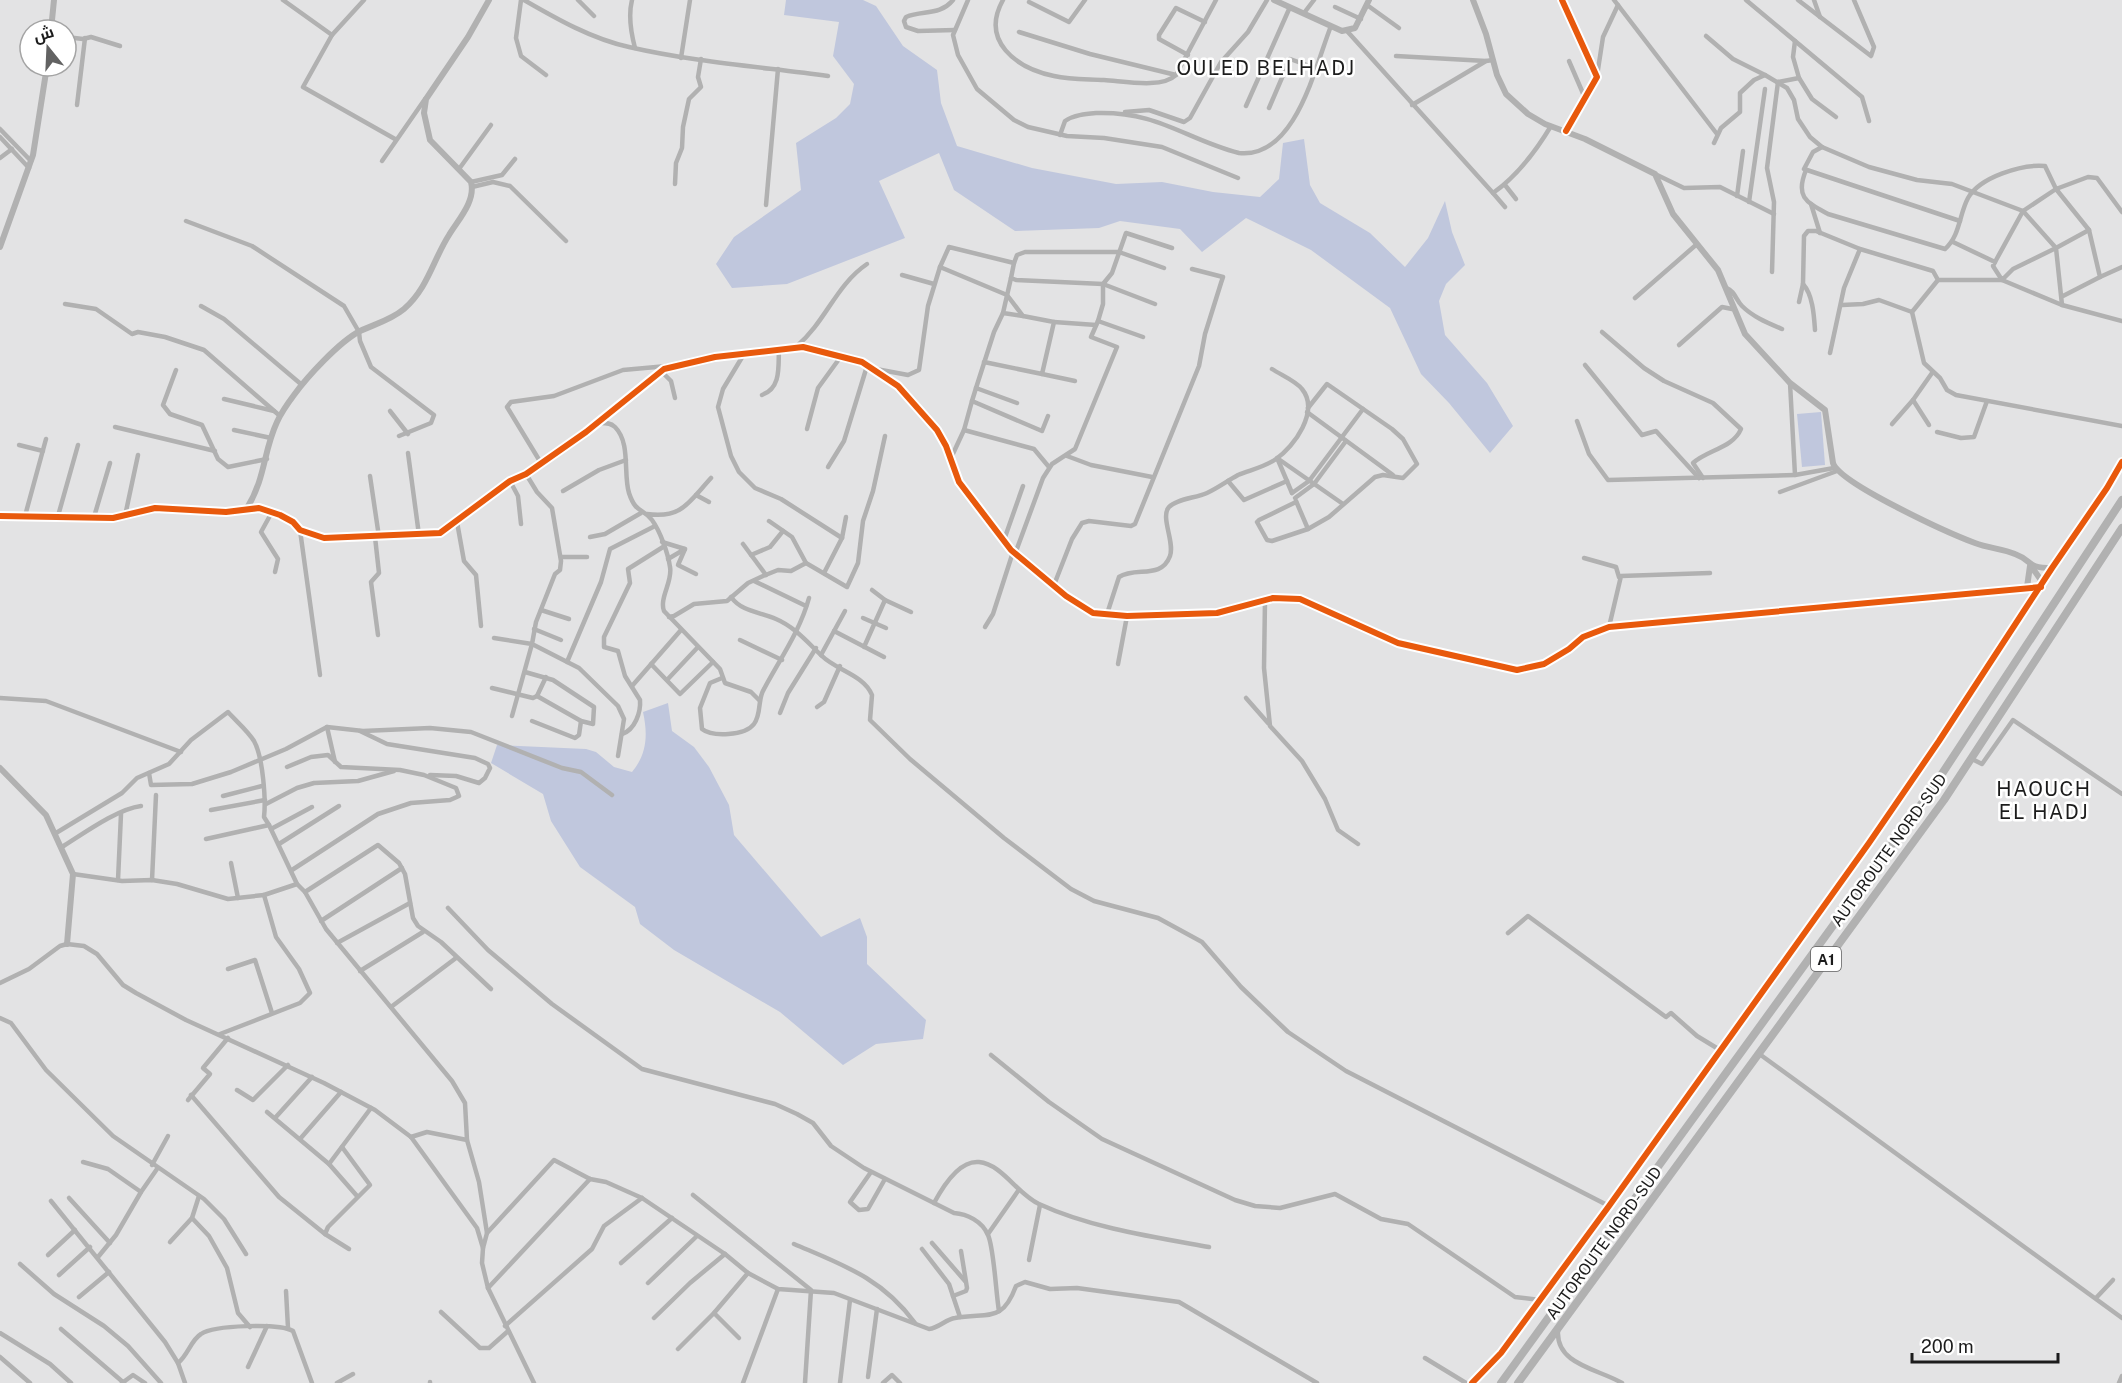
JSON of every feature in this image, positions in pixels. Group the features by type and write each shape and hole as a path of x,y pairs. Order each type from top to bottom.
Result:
{"highway":[{"name":"AUTOROUTE NORD-SUD","path":"1501,1383 1930,792 2122,500"},
{"name":"AUTOROUTE NORD-SUD","path":"1518,1383 1944,800 2122,528"}],"street":[{"path":"52,18 54,0"},
{"path":"283,0 332,35"},
{"path":"364,0 332,35 303,87 395,139"},
{"path":"382,161 395,139 426,99 468,37 489,0"},
{"path":"546,75 527,63 520,53 516,38 523,0 582,30 635,48 681,58 828,76"},
{"path":"578,0 594,16"},
{"path":"632,0 629,24 634,35 635,48"},
{"path":"681,58 690,0"},
{"path":"953,0 940,11 909,15 904,21 906,27 918,31 955,30"},
{"path":"968,0 953,38 956,50 977,89 1019,122 1060,135 1104,138 1162,147 1238,178"},
{"path":"1003,0 994,22 997,36 1009,55 1031,68 1050,75 1075,80 1134,83 1165,81 1176,75 1216,0"},
{"path":"1029,2 1069,22 1085,0"},
{"path":"1060,135 1065,121 1073,117 1149,110 1184,122 1190,118 1221,62 1248,32 1267,0"},
{"path":"1274,0 1347,31 1505,207"},
{"path":"1304,13 1314,0"},
{"path":"1473,0 1490,60 1506,94 1528,114 1655,174 1675,186 1720,187 1774,214"},
{"path":"1562,0 1597,77"},
{"path":"1614,0 1717,134"},
{"path":"1746,0 1862,97 1869,121"},
{"path":"1798,0 1871,56 1874,47 1854,0"},
{"path":"1814,0 1821,18"},
{"path":"1347,31 1354,28 1361,19 1368,2 1399,28"},
{"path":"1566,131 1597,77 1603,37 1618,5"},
{"path":"1246,106 1290,7"},
{"path":"1335,7 1361,19"},
{"path":"1188,56 1158,39 1159,34 1176,8 1205,22"},
{"path":"1123,113 1147,117 1231,151 1253,153 1266,148 1290,128 1331,26"},
{"path":"1019,32 1090,54 1176,75"},
{"path":"1706,36 1733,59 1787,88 1794,100 1798,119 1809,137 1822,147 1869,167 1917,180 1952,184 2023,211 2056,248 2063,296 2062,305"},
{"path":"78,37 91,37 120,46"},
{"path":"77,105 85,38"},
{"path":"1795,41 1793,57 1798,78 1812,99 1836,117"},
{"path":"1396,56 1490,60"},
{"path":"1269,108 1290,58 1314,68"},
{"path":"675,184 676,163 682,148 683,127 689,99 701,87 698,77 701,59"},
{"path":"1412,105 1490,60"},
{"path":"1569,61 1585,98"},
{"path":"766,205 778,69"},
{"path":"1714,143 1717,134 1740,112 1740,93 1765,75"},
{"path":"0,247 30,164 39,126 45,78"},
{"path":"1778,82 1798,78"},
{"path":"1772,272 1774,202 1767,168 1778,82"},
{"path":"1749,202 1765,89"},
{"path":"247,508 255,494 267,459 277,414 302,385 359,332 384,322 403,309 417,295 429,278 442,247 469,202 471,184 428,135 424,123 426,99"},
{"path":"459,169 491,124"},
{"path":"1493,193 1505,185 1533,154 1551,126"},
{"path":"0,129 18,147 30,164"},
{"path":"0,137 11,150 30,164"},
{"path":"0,158 18,147"},
{"path":"1822,147 1813,152 1804,169 1806,170 1801,183 1801,194 1811,204 1828,214 1945,249 1953,242 1974,191 2002,175 2039,165 2045,166 2056,189 2089,230 2100,277"},
{"path":"1737,196 1743,151"},
{"path":"471,184 502,176 515,159"},
{"path":"1806,170 1960,221"},
{"path":"1655,174 1672,214 1718,270 1732,309 1745,334 1790,383 1825,410 1835,469"},
{"path":"2002,280 1993,266 2023,211 2056,189 2092,176 2097,178 2122,212"},
{"path":"471,184 493,182 510,186 566,241"},
{"path":"1505,185 1515,199"},
{"path":"1811,204 1820,233"},
{"path":"186,221 252,246 344,306 359,332 360,341 371,367 434,415 431,423 399,436"},
{"path":"2002,280 2013,269 2089,230"},
{"path":"1799,302 1803,284 1804,237 1808,231 1933,271 1938,280"},
{"path":"985,627 993,614 1014,553 1049,467 1075,449 1117,347 1091,337 1103,304 1102,284 1112,273 1126,233 1172,248"},
{"path":"1953,242 1995,262"},
{"path":"1635,298 1697,244"},
{"path":"870,367 908,375 919,370 934,284 947,249 951,247 1014,263"},
{"path":"1830,353 1844,288 1860,249"},
{"path":"951,458 964,430 984,362 1004,312 1017,255 1025,252 1119,252 1164,268"},
{"path":"796,346 814,330 849,278 867,264"},
{"path":"940,267 1007,295 1023,316"},
{"path":"2063,296 2122,267"},
{"path":"1054,585 1072,539 1082,523 1089,521 1133,526 1199,366 1205,334 1223,277 1192,269"},
{"path":"902,276 934,284"},
{"path":"1011,278 1102,284 1155,304"},
{"path":"1938,280 2002,280 2062,305 2122,321"},
{"path":"1938,280 1912,312 1920,355 1932,373 1951,393 2122,426"},
{"path":"1803,284 1808,291 1815,330"},
{"path":"1726,288 1731,290 1750,313 1782,329"},
{"path":"1842,304 1863,304 1879,300 1912,312"},
{"path":"65,304 96,309 132,334 138,332 165,337 204,350 277,414"},
{"path":"201,306 224,319 302,385"},
{"path":"1679,345 1722,307 1732,309"},
{"path":"1004,312 1054,322 1097,323 1143,337"},
{"path":"1042,374 1054,322"},
{"path":"1602,332 1644,369 1664,381 1713,403 1741,429 1724,446 1703,454 1693,464 1701,478"},
{"path":"542,463 514,421 507,407 511,402 554,396 634,368 672,366 796,346 842,355 870,367 898,386 937,430 951,458 959,482 1014,553 1087,611 1127,616 1226,612 1265,600 1300,598 1398,643 1517,670 1544,664 1569,650 1583,637 1609,627 2042,585"},
{"path":"762,395 770,392 776,384 779,348"},
{"path":"744,354 723,389 718,407 739,472 760,492 781,499 842,538"},
{"path":"807,429 818,388 842,355"},
{"path":"984,362 1075,381"},
{"path":"300,530 336,539 440,533 458,522 510,481 542,463 597,423 661,371 672,366"},
{"path":"1585,366 1642,435 1656,431 1701,478"},
{"path":"828,467 844,441 870,367"},
{"path":"1107,614 1119,577 1129,572 1155,571 1163,566 1170,556 1172,540 1166,516 1168,508 1175,503 1206,494 1277,458 1296,438 1307,418 1302,389 1272,369"},
{"path":"176,370 163,405 170,414 202,425 218,459 228,467 267,459"},
{"path":"661,371 671,381 675,398"},
{"path":"1892,424 1932,373"},
{"path":"1790,383 1795,475"},
{"path":"1307,410 1327,384 1403,439 1417,464 1403,477 1393,475 1375,477 1329,517 1308,529 1272,541 1267,540 1257,522 1294,498 1346,441"},
{"path":"976,388 1017,403"},
{"path":"224,399 277,414"},
{"path":"1913,400 1929,425"},
{"path":"972,401 1042,431 1048,416"},
{"path":"1937,432 1961,438 1974,437 1988,401"},
{"path":"1311,482 1363,409"},
{"path":"1307,410 1393,475"},
{"path":"390,411 408,434"},
{"path":"1577,421 1589,454 1608,480 1795,475 1835,469 1872,494 1977,544 2014,553 2030,566 2042,585"},
{"path":"597,423 615,427 626,460 627,485 634,507 656,526 663,544 671,576 662,606 669,617 720,669 728,686 751,692 759,700"},
{"path":"115,427 215,451"},
{"path":"234,430 271,438"},
{"path":"964,430 1034,449 1049,467"},
{"path":"769,521 792,537 806,563 846,587 857,567 863,521 873,491 885,436"},
{"path":"25,516 46,439"},
{"path":"19,445 44,451"},
{"path":"58,516 78,445"},
{"path":"408,453 419,535"},
{"path":"125,516 138,455"},
{"path":"1067,456 1091,465 1152,477"},
{"path":"1277,458 1308,529"},
{"path":"1277,458 1343,504"},
{"path":"563,491 599,470 626,460"},
{"path":"1472,1383 1501,1353 1609,1206 1927,760 2122,462"},
{"path":"94,517 110,463"},
{"path":"1780,492 1835,469"},
{"path":"512,716 525,672 534,629 555,574 560,570 561,557 552,508 537,492 526,474"},
{"path":"370,476 379,573 371,582 378,635"},
{"path":"590,537 605,534 643,513 664,517 681,511 711,478"},
{"path":"510,481 519,500 521,524"},
{"path":"1228,481 1244,500 1287,481"},
{"path":"1004,540 1023,486"},
{"path":"696,495 709,502"},
{"path":"0,516 125,516 155,508 226,512 247,508 272,512 293,522 300,530 320,675"},
{"path":"272,512 261,532 278,559 275,572"},
{"path":"824,573 842,538 846,517"},
{"path":"458,522 464,561 476,575 481,626"},
{"path":"567,662 601,582 610,549 656,526"},
{"path":"751,555 770,547 783,531"},
{"path":"622,734 629,731 635,723 640,707 638,696 625,676 618,651 604,647 604,637 630,583 628,568 663,544 685,549"},
{"path":"743,544 766,575"},
{"path":"668,559 685,549"},
{"path":"678,565 685,549"},
{"path":"561,557 587,557"},
{"path":"1584,558 1616,567 1619,577 1609,627"},
{"path":"669,617 675,616 694,604 720,603 766,575 777,570 791,571 806,563"},
{"path":"670,566 678,565 696,574"},
{"path":"2030,566 2052,568"},
{"path":"2027,587 2030,566"},
{"path":"1619,577 1710,573"},
{"path":"754,581 807,606"},
{"path":"872,590 885,600 911,612"},
{"path":"731,597 744,608 777,619 795,631 816,648 820,655 840,666 870,691 870,719 896,746 1004,838 1063,883 1094,901 1158,918 1202,942 1242,987 1288,1032 1310,1048 1346,1071 1609,1206"},
{"path":"723,678 712,682 707,687 700,708 704,731 719,734 750,728 759,712 759,700 782,660 809,598"},
{"path":"864,647 885,600"},
{"path":"1265,600 1264,668 1270,726"},
{"path":"541,610 569,619"},
{"path":"820,655 845,610"},
{"path":"1118,664 1127,616"},
{"path":"863,618 886,628"},
{"path":"534,629 561,639"},
{"path":"632,686 681,630"},
{"path":"834,631 884,657"},
{"path":"495,638 531,644 567,662 588,676 618,706 623,717 618,756"},
{"path":"740,640 782,660"},
{"path":"667,680 698,647"},
{"path":"780,712 788,693 816,648"},
{"path":"651,664 680,694 713,662"},
{"path":"817,707 824,702 840,666"},
{"path":"492,688 533,698 537,696 581,721 593,724 595,708 546,677 525,672"},
{"path":"537,696 546,677"},
{"path":"0,698 46,701 181,752"},
{"path":"1246,698 1302,761 1325,799 1338,830 1358,844"},
{"path":"56,832 122,793 137,778 169,764 191,740 228,712 254,741 265,802 264,817 297,884 305,892 321,921 452,1081 465,1103 467,1140 479,1182 487,1233 482,1263 488,1288 507,1332 534,1383"},
{"path":"1971,759 1982,764 2013,720 2122,794"},
{"path":"532,722 575,738 579,735 581,721"},
{"path":"149,773 151,784 192,784 259,760 327,727 359,731 430,728 471,732 562,768 581,772 612,795"},
{"path":"327,727 335,762"},
{"path":"287,767 311,757 328,755 341,767 456,776 479,783 485,778 490,768 488,764 475,758 387,744 359,731"},
{"path":"0,768 46,815 74,874 67,944"},
{"path":"212,810 265,802 314,783 358,781 400,770"},
{"path":"292,870 378,814 411,803 450,800 459,796 456,788 424,775"},
{"path":"223,796 262,786"},
{"path":"152,880 156,795"},
{"path":"62,847 121,814 141,806"},
{"path":"279,844 339,806"},
{"path":"206,839 270,827 312,807"},
{"path":"118,880 121,814"},
{"path":"305,892 378,845 402,868 413,918 423,932 441,942 491,989"},
{"path":"231,863 238,898"},
{"path":"321,921 402,868"},
{"path":"74,874 177,884 228,899 264,895 297,884"},
{"path":"220,1034 300,1003 310,993 299,969 276,937 264,895"},
{"path":"338,943 410,903"},
{"path":"448,908 488,950 552,1004 642,1069 775,1104 813,1123 831,1146 870,1172 954,1213 974,1218 988,1234 999,1311"},
{"path":"1509,933 1528,916 1666,1017 1671,1013 1719,1050"},
{"path":"360,971 423,932"},
{"path":"0,982 29,969 52,951 67,944 84,946 97,954 123,985 135,993 341,1092 371,1108 411,1137 473,1222 483,1248"},
{"path":"391,1007 456,958"},
{"path":"228,969 255,960 272,1013"},
{"path":"0,1018 20,1033 46,1070 113,1136 199,1196 224,1219 246,1254"},
{"path":"228,1038 202,1068 210,1074 189,1098 279,1197 325,1234 349,1248"},
{"path":"1758,1053 2122,1318"},
{"path":"991,1055 1049,1102 1102,1139 1224,1195 1255,1206 1280,1208 1335,1194 1381,1219 1408,1224 1515,1297 1540,1300"},
{"path":"237,1090 253,1100 288,1065"},
{"path":"274,1118 312,1077"},
{"path":"300,1139 341,1092"},
{"path":"329,1164 371,1108"},
{"path":"267,1112 329,1164 357,1196"},
{"path":"411,1137 423,1131 467,1140"},
{"path":"152,1165 168,1136"},
{"path":"325,1234 328,1227 370,1185 342,1147"},
{"path":"487,1233 554,1160 590,1179 606,1182 642,1198 725,1254 748,1273 778,1289 834,1293 916,1324 934,1328 952,1318 999,1311 1009,1305 1016,1286 1025,1281 1050,1288 1077,1288 1179,1302 1317,1383"},
{"path":"934,1203 942,1188 962,1168 968,1163 980,1161 1000,1172 1018,1191 1040,1205 1131,1232 1209,1247"},
{"path":"83,1162 108,1169 141,1192"},
{"path":"98,1257 110,1243 158,1169"},
{"path":"870,1172 850,1202 859,1210 868,1209 885,1179"},
{"path":"488,1288 590,1179"},
{"path":"988,1234 1018,1191"},
{"path":"693,1195 811,1290"},
{"path":"170,1242 192,1218 199,1196"},
{"path":"69,1198 110,1243"},
{"path":"505,1326 592,1249 604,1227 642,1198"},
{"path":"51,1201 98,1257 130,1302 165,1342 178,1364 185,1383"},
{"path":"1029,1260 1040,1205"},
{"path":"192,1218 209,1236 227,1268 238,1313 250,1327"},
{"path":"621,1263 672,1218"},
{"path":"48,1255 75,1230"},
{"path":"648,1283 697,1236"},
{"path":"932,1243 966,1283"},
{"path":"794,1244 878,1283 895,1298 916,1324"},
{"path":"59,1275 90,1248"},
{"path":"922,1250 949,1284 960,1317"},
{"path":"953,1296 966,1291 961,1251"},
{"path":"654,1318 690,1283 725,1254"},
{"path":"20,1264 54,1294 104,1326 128,1346 161,1383"},
{"path":"79,1297 109,1272"},
{"path":"678,1349 714,1313 748,1273"},
{"path":"2096,1298 2113,1280"},
{"path":"743,1383 778,1289"},
{"path":"805,1383 811,1290"},
{"path":"286,1291 288,1329"},
{"path":"840,1383 850,1300"},
{"path":"868,1377 877,1309"},
{"path":"441,1312 480,1348 489,1348 507,1332"},
{"path":"714,1313 739,1338"},
{"path":"248,1367 267,1326"},
{"path":"178,1364 202,1333 267,1326 292,1331 312,1383"},
{"path":"1558,1328 1557,1342 1562,1353 1622,1383"},
{"path":"61,1329 123,1382 133,1375 145,1383"},
{"path":"0,1333 50,1364 70,1383"},
{"path":"0,1357 30,1383"},
{"path":"1425,1358 1466,1383"},
{"path":"337,1383 353,1374"},
{"path":"883,1383 892,1375 900,1383"},
{"path":"2119,1383 2122,1376"}],"shaded area":[{"path":"786,0 863,0 876,6 903,46 937,70 941,103 957,146 1032,168 1116,184 1162,182 1213,192 1260,197 1279,179 1283,143 1304,139 1310,185 1320,203 1370,233 1405,267 1428,238 1445,201 1452,232 1465,265 1446,284 1439,301 1445,335 1487,383 1513,426 1490,453 1449,403 1421,374 1390,308 1311,250 1246,218 1202,252 1180,229 1120,221 1099,228 1015,231 954,190 939,153 879,181 905,238 787,284 732,288 716,264 734,237 801,190 796,143 836,118 850,104 854,84 833,56 839,22 784,15"},
{"path":"1821,412 1825,465 1802,467 1797,414"},
{"path":"668,703 672,731 694,747 709,767 729,805 734,835 821,937 860,918 867,937 867,964 926,1020 923,1039 876,1044 843,1065 780,1012 674,950 640,924 635,907 580,867 551,821 543,794 491,763 497,745 586,749 596,752 614,767 632,772 641,758 645,744 646,729 643,712"}],"cycle path":[{"path":"1562,0 1597,77 1566,131"},
{"path":"0,516 113,518 155,508 226,512 259,508 280,515 293,522 300,530 324,538 440,533 510,481 526,474 586,432 664,369 715,357 803,347 862,362 898,386 937,430 946,446 959,482 1011,550 1066,596 1093,613 1127,616 1217,613 1273,598 1300,599 1398,643 1517,670 1544,664 1569,649 1583,637 1609,627 2041,587"},
{"path":"1472,1383 1501,1353 1869,843 1939,741 2122,462"}],"district":[{"name":"OULED BELHADJ","path":"1266,68"},
{"name":"HAOUCH EL HADJ","path":"2044,800"}]}
